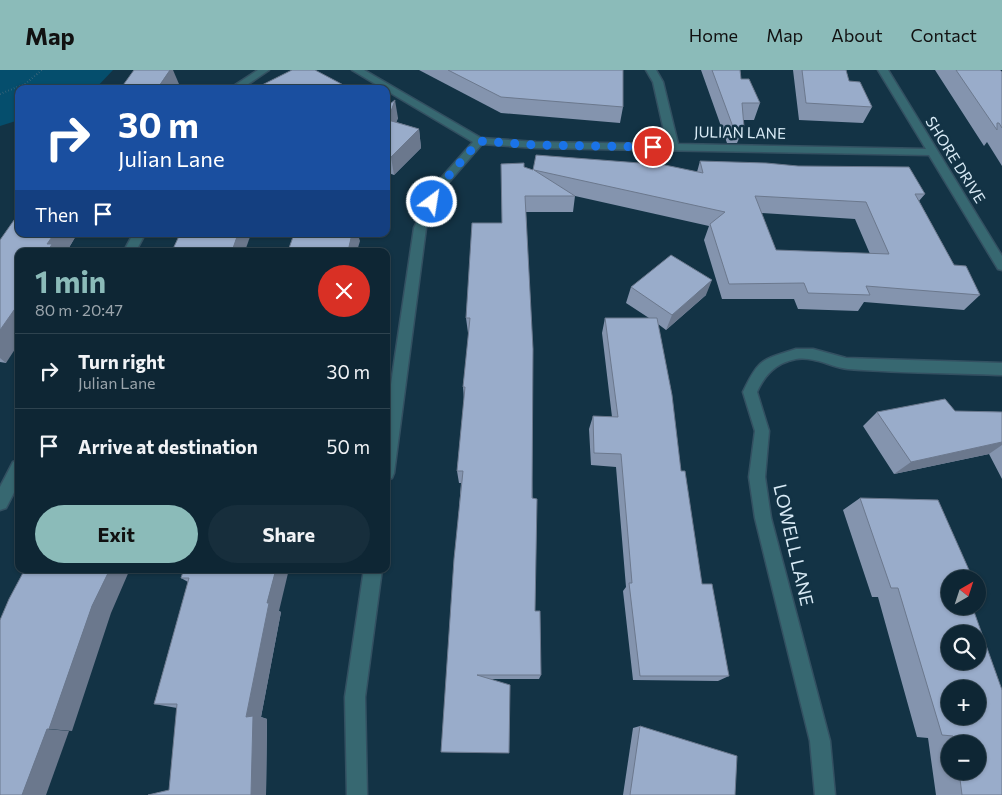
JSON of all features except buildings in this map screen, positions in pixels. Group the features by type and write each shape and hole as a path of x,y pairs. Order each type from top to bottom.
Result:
{"street":[{"path":"240,85 264,70"},
{"name":"JULIAN LANE","path":"356,70 382,85"},
{"path":"651,70 658,82 673,147"},
{"name":"SHORE DRIVE","path":"883,70 1002,266"},
{"name":"JULIAN LANE","path":"390,90 479,141 536,145 932,152"},
{"path":"390,443 420,228 438,188 479,141"},
{"name":"LOWELL LANE","path":"825,795 820,740 763,518 757,477 762,431 750,392 758,376 769,363 796,354 813,354 846,363 1002,369"},
{"path":"0,503 15,475"},
{"path":"357,795 355,697 372,573"}],"path":[{"path":"22,85 42,70"},
{"path":"0,94 15,88"}],"shaded area":[{"path":"0,70 113,70 99,85 15,85 15,121 0,126"}],"route":[{"path":"432,202 438,188 479,141 536,145 653,147"}]}
